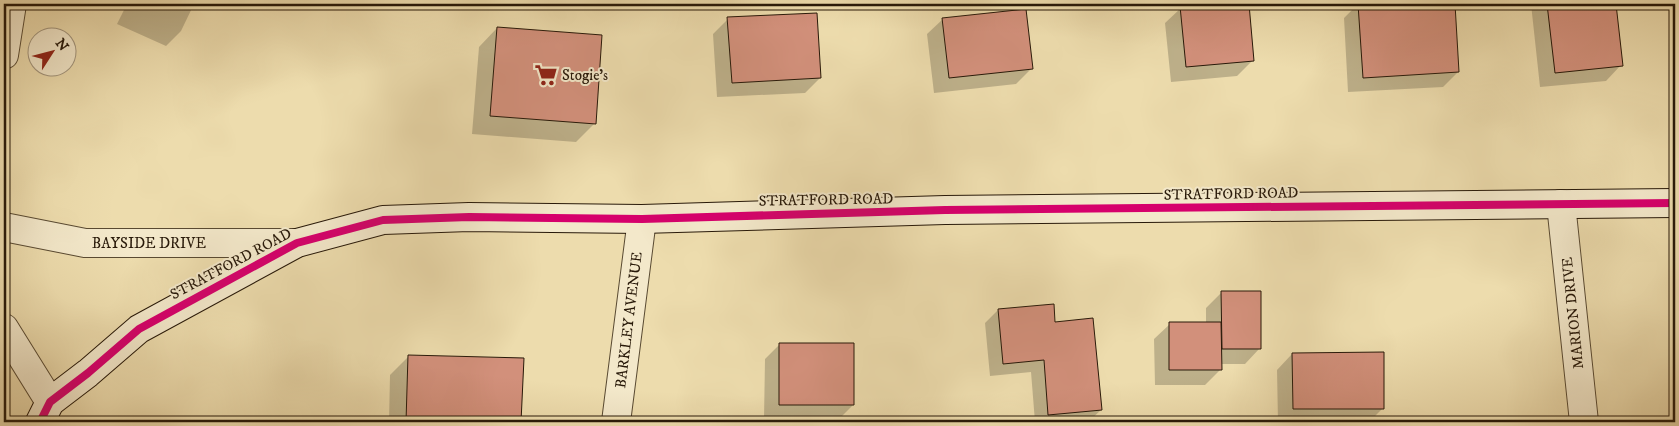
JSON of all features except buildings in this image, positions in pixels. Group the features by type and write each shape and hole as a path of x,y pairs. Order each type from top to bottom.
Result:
{"main road":[{"path":"4,55 12,4"},
{"name":"STRATFORD ROAD","path":"45,412 139,329 296,243 383,220 470,217 642,219 946,210 1675,203"},
{"name":"MARION DRIVE","path":"1561,204 1584,422"},
{"name":"BARKLEY AVENUE","path":"616,422 642,219"},
{"name":"BAYSIDE DRIVE","path":"4,226 85,243 296,243"},
{"path":"4,328 45,412"}],"cycle path":[{"path":"40,422 50,402 88,373 139,329 297,243 383,220 469,217 642,219 945,210 1675,203"}],"place":[{"name":"Stogie's","path":"546,75"}]}
